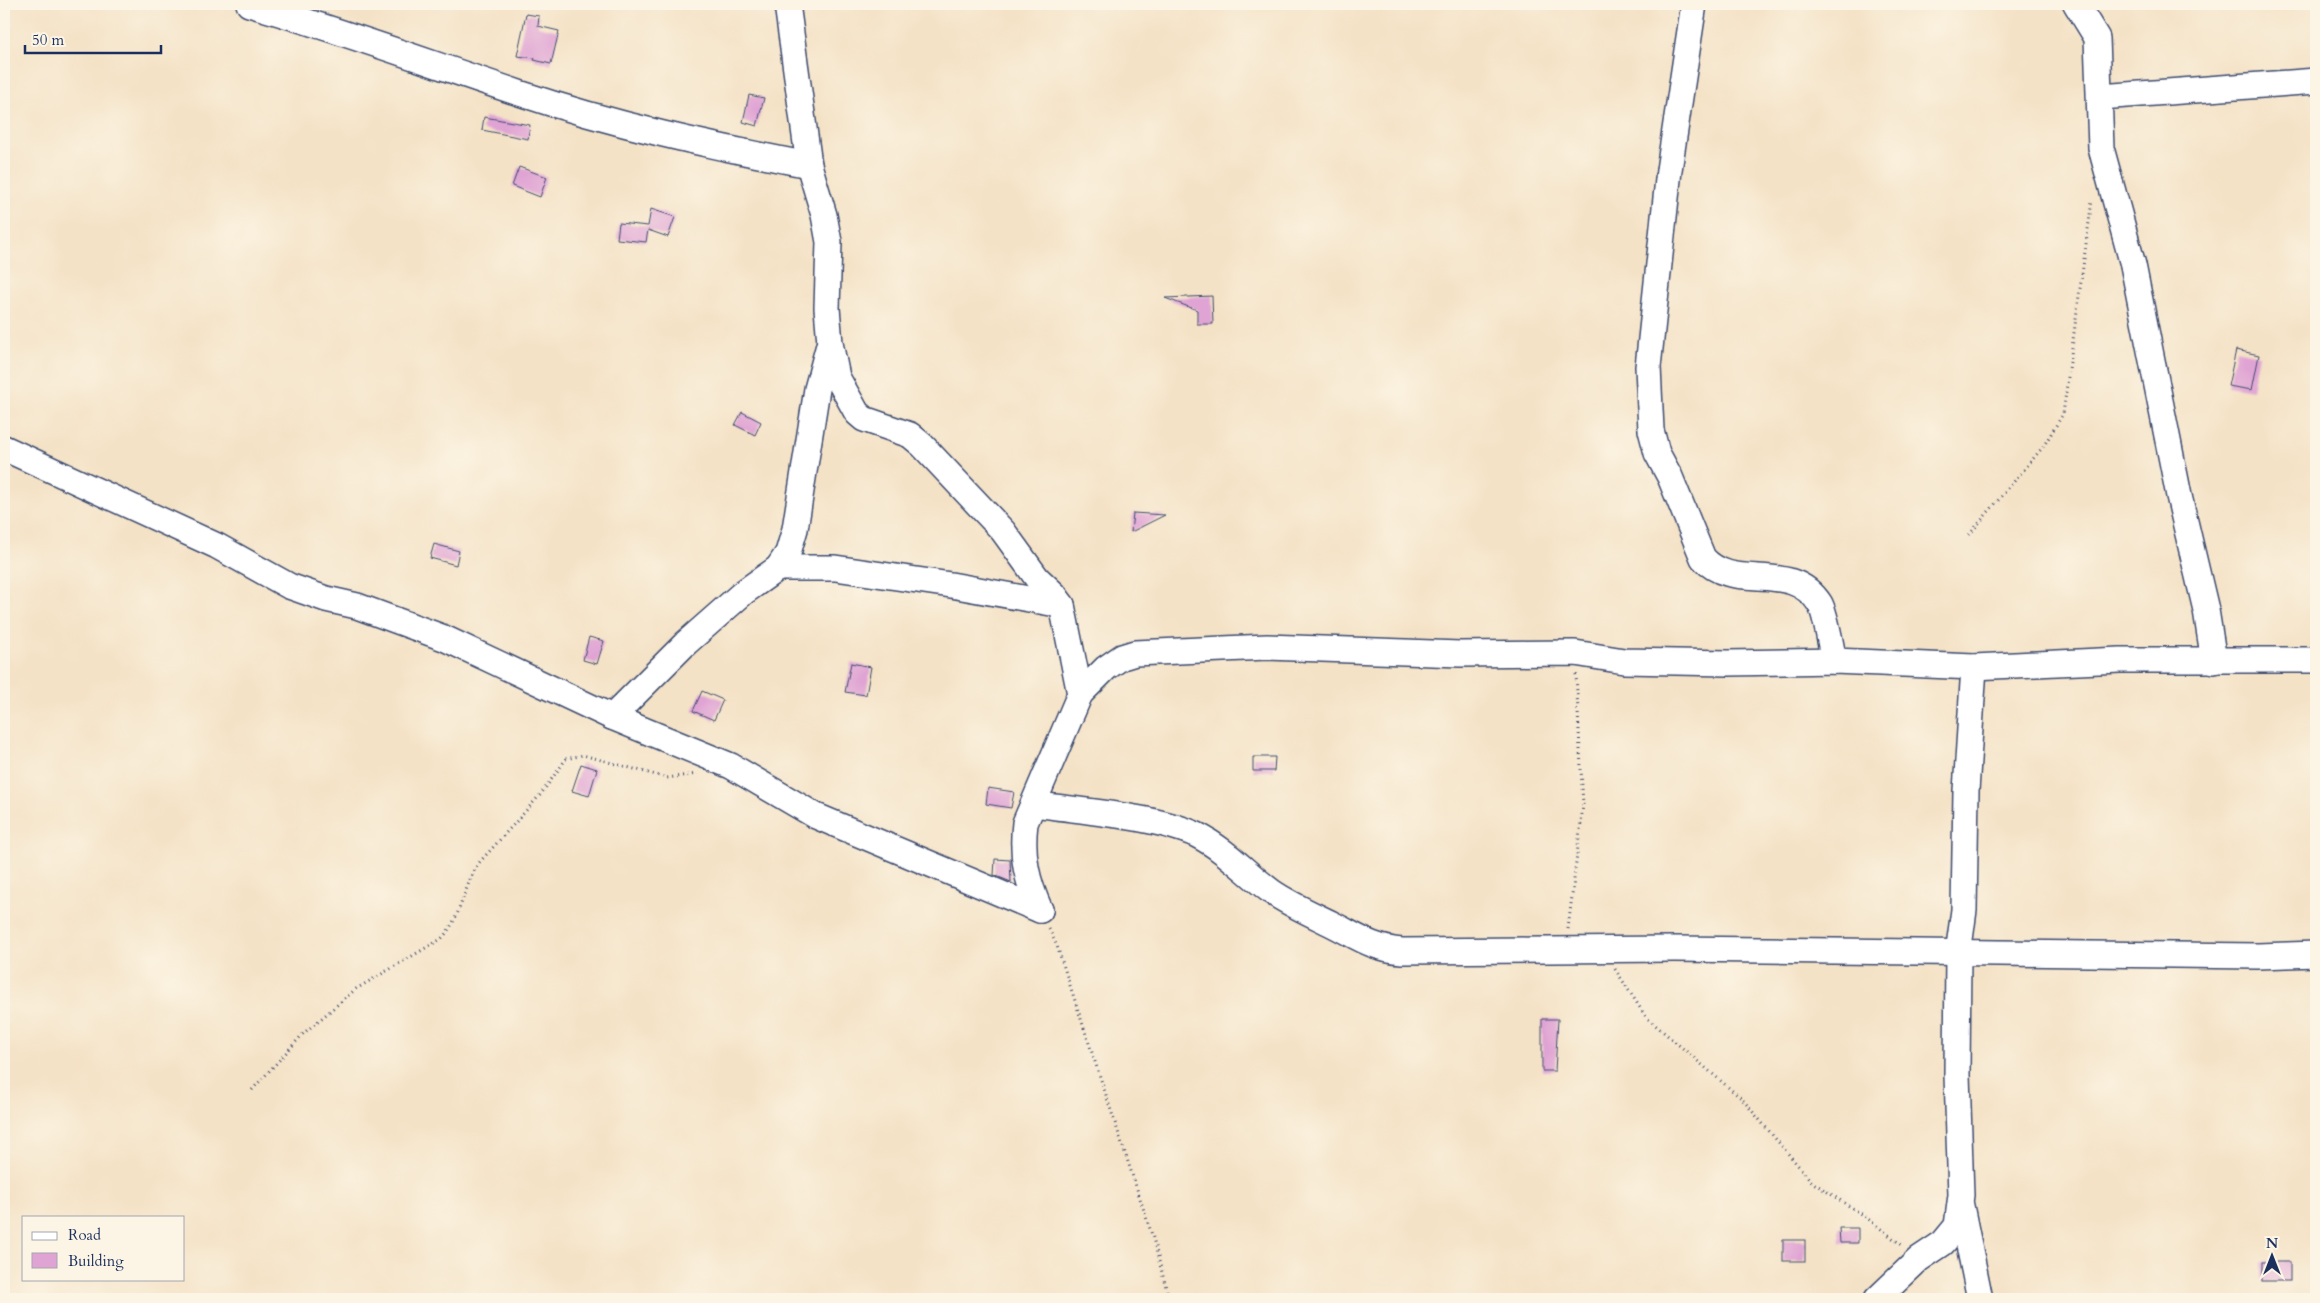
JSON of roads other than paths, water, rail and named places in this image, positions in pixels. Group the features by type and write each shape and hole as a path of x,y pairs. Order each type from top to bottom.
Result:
{"street":[{"path":"249,4 438,64 520,94 610,120 708,146 809,165"},
{"path":"787,4 809,165 824,214 829,242 828,308 830,343 837,377 857,413 864,419 910,435 922,445 1003,531 1037,578 1054,594 1062,605 1080,694"},
{"path":"1694,4 1669,170 1648,367 1651,430 1657,453 1670,477 1703,558 1711,567 1722,572 1741,576 1780,578 1794,581 1806,590 1820,605 1834,661"},
{"path":"2076,4 2097,38 2101,148 2133,265 2179,496 2206,610 2214,661"},
{"path":"2100,97 2316,81"},
{"path":"612,717 686,643 744,592 778,568 788,553 795,529 817,389 830,343"},
{"path":"4,448 217,546 289,586 326,599 357,606 444,638 612,717 731,766 816,816 1040,910 1025,872 1022,844 1025,823 1080,694 1106,668 1122,657 1136,654 1267,646 1460,654 1575,654 1624,661 1728,663 1834,661 1974,667 2120,660 2316,660"},
{"path":"778,568 835,568 952,585 1062,605"},
{"path":"1878,1299 1919,1259 1951,1235 1957,1226 1960,1204 1957,1075 1958,954 1964,910 1966,791 1974,667"},
{"path":"1034,804 1150,822 1196,835 1220,849 1272,892 1293,905 1366,943 1385,950 1566,949 2258,956 2316,954"},
{"path":"1960,1204 1980,1299"}]}
